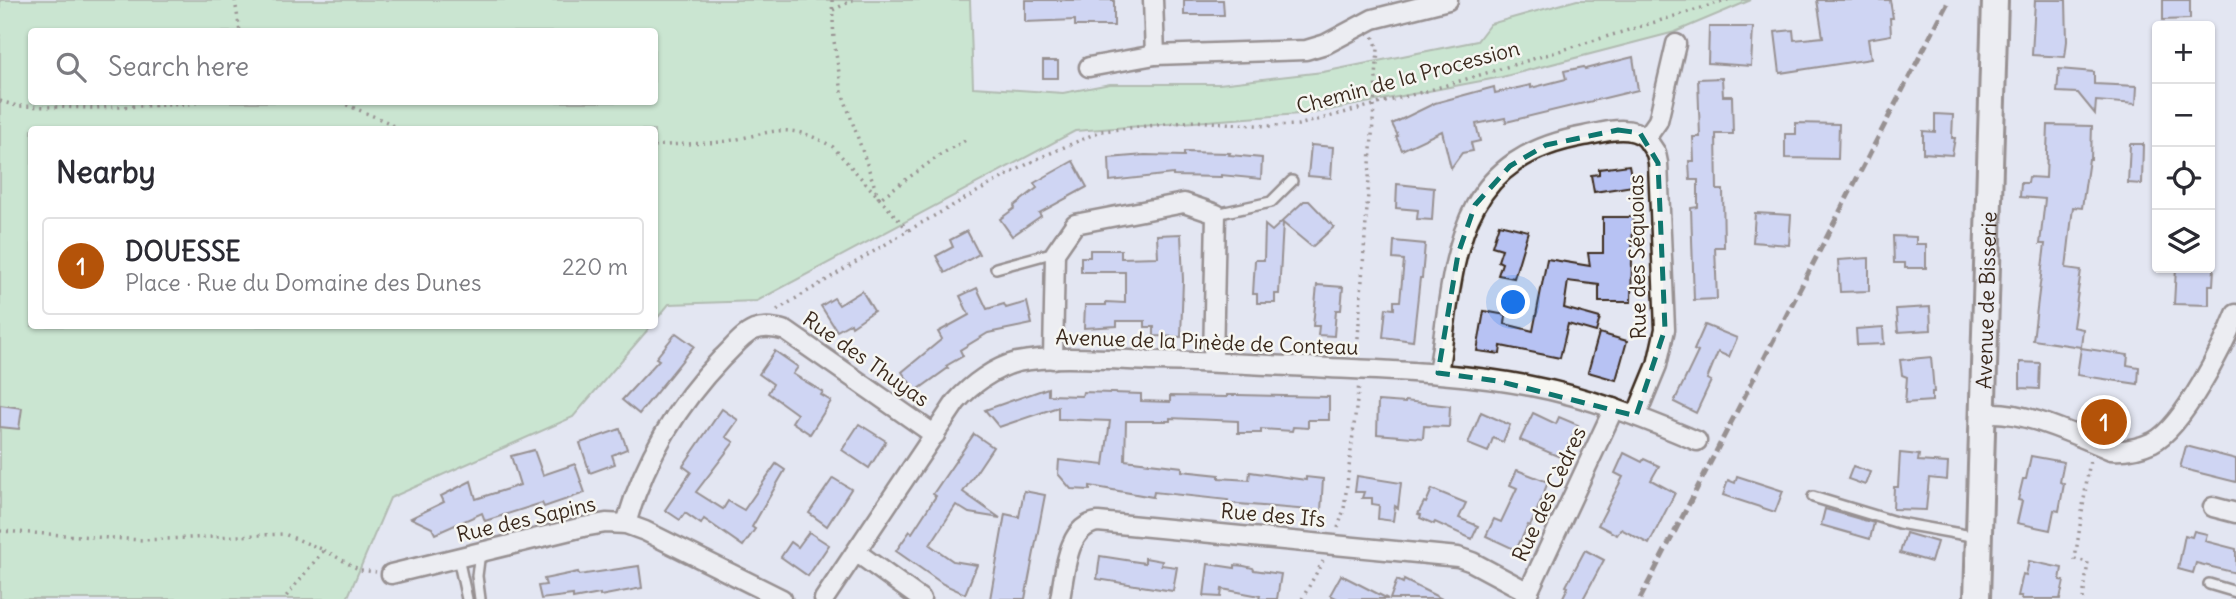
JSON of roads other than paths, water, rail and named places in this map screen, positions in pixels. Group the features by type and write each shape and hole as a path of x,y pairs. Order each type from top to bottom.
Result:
{"street":[{"path":"1153,0 1155,55"},
{"path":"1089,67 1155,55 1306,50 1326,44 1373,19 1448,0"},
{"name":"Avenue de Bisserie","path":"1977,599 1995,0"},
{"path":"1438,373 1463,230 1475,205 1492,183 1530,152 1559,141 1618,130 1631,130 1646,138 1658,121 1676,44"},
{"name":"Rue des Séquoias","path":"1636,416 1657,365 1665,329 1658,163 1656,153 1646,138"},
{"path":"1053,359 1056,251 1075,224 1184,203 1216,214 1213,362"},
{"path":"1982,415 2019,415 2111,450 2125,451 2155,441 2180,417 2223,347 2236,314"},
{"name":"Rue des Thuyas","path":"626,524 636,490 673,417 705,376 742,338 754,330 769,328 786,331 935,435"},
{"name":"Avenue de la Pinède de Conteau","path":"824,599 963,394 989,374 1020,362 1053,359 1213,362 1438,373 1533,386 1614,408 1697,441"},
{"name":"Rue des Cèdres","path":"1527,596 1614,408"},
{"path":"2213,507 2236,513"},
{"name":"Rue des Sapins","path":"391,574 583,527 606,523 626,524 662,538 782,599"},
{"name":"Rue des Ifs","path":"1060,599 1074,538 1091,523 1332,543 1458,557 1527,596"},
{"path":"856,552 922,599"}],"lane":[{"path":"1216,214 1270,202 1292,181"},
{"path":"996,268 1056,251"},
{"path":"1813,497 1899,523 1979,538"},
{"path":"480,552 477,576 480,599"},
{"path":"458,558 467,599"},
{"path":"2209,584 2236,592"}],"railway":[{"path":"1640,599 1949,0"}],"place":[{"name":"DOUESSE","path":"2104,422"}]}
